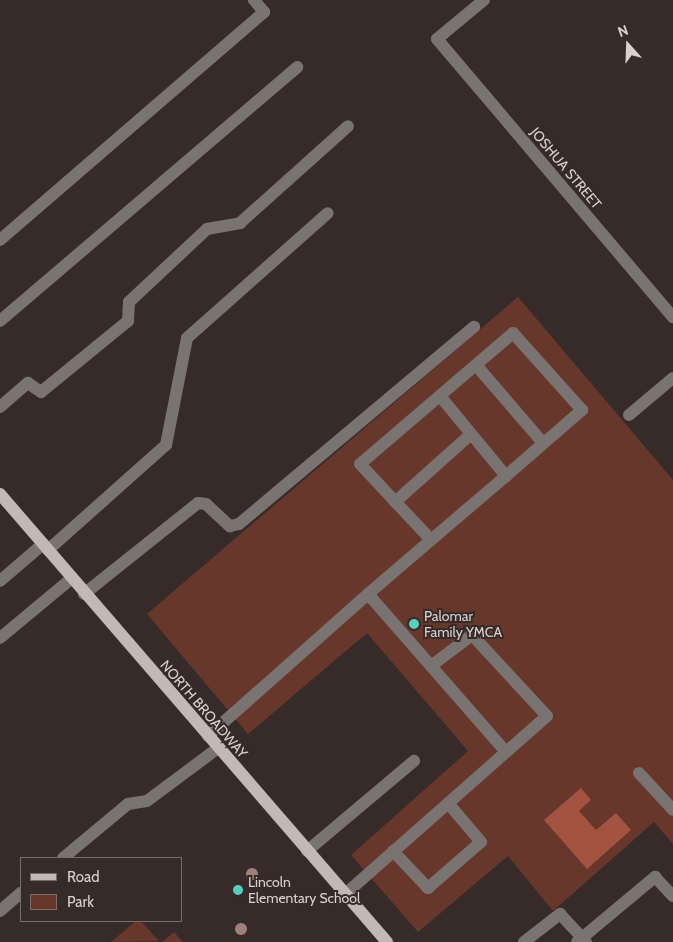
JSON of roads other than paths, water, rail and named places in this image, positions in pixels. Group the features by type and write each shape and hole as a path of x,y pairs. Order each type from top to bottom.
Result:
{"main road":[{"name":"NORTH BROADWAY","path":"0,494 84,594 387,942"}],"street":[{"path":"0,240 264,12 254,0"},
{"name":"JOSHUA STREET","path":"484,0 437,39 673,317"},
{"path":"0,321 297,67"},
{"path":"0,407 28,383 41,392 128,321 129,302 207,228 240,223 348,126"},
{"path":"0,581 46,547 166,444 187,338 328,213"},
{"path":"84,594 198,503 206,504 230,526 239,524 474,327"},
{"path":"208,736 368,594 506,476 582,410 513,333 360,464 431,540"},
{"path":"476,365 543,443"},
{"path":"629,415 673,378"},
{"path":"440,396 506,476"},
{"path":"395,502 471,434"},
{"path":"0,638 72,578"},
{"path":"368,594 506,752"},
{"path":"344,894 547,716 472,635 431,666"},
{"path":"64,857 128,804 147,801 218,748"},
{"path":"307,851 414,762"},
{"path":"639,773 673,810"},
{"path":"393,851 428,888 481,842 448,803"},
{"path":"524,942 560,914 582,940 655,877 673,896"},
{"path":"0,911 20,894"}],"place":[{"name":"Palomar Family YMCA","path":"414,624"},
{"name":"Lincoln Elementary School","path":"238,890"}]}
